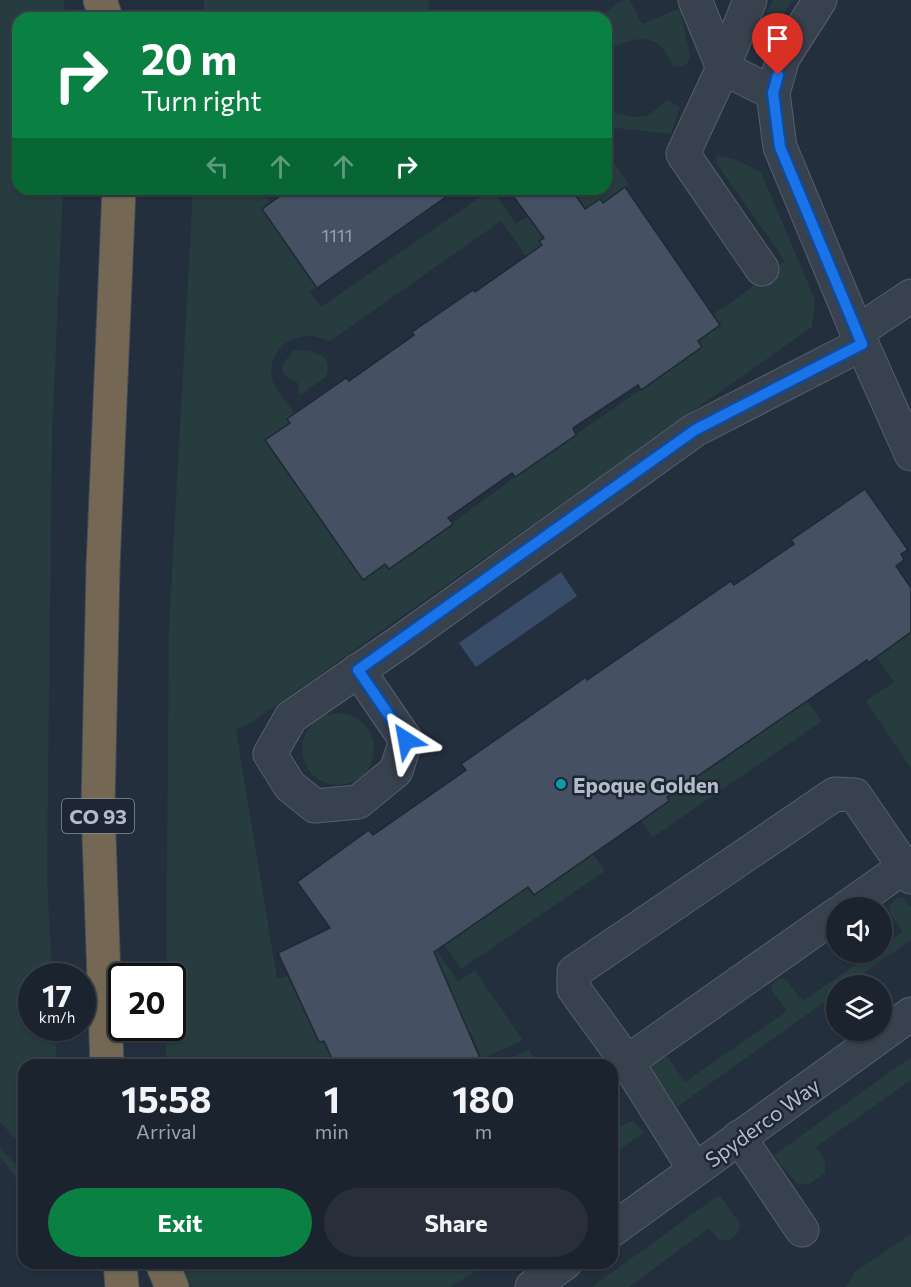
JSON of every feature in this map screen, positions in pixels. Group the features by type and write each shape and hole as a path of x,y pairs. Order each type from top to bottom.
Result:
{"highway":[{"name":"CO 93","path":"107,1059 98,807 103,567 119,195"},
{"path":"120,1269 122,1287"},
{"path":"164,1269 172,1287"}],"street":[{"path":"695,0 723,68 773,93"},
{"path":"750,0 723,68 683,154 762,269"},
{"path":"820,0 783,58 773,93 780,147 911,454"},
{"path":"358,670 695,430 860,338 911,296"},
{"path":"695,1170 627,1062 574,989 574,972 835,794 855,795 907,872 865,897"},
{"path":"627,1062 826,922"},
{"name":"Spyderco Way","path":"618,1226 911,1014"},
{"path":"740,1137 802,1230"},
{"path":"532,1287 557,1269"}],"green space":[{"path":"0,0 64,0 65,12 12,12 12,195 63,195 52,433 47,875 51,963 18,963 18,1041 56,1041 57,1059 18,1059 18,1142 0,1122"},
{"path":"204,0 429,0 429,12 203,12"},
{"path":"630,0 642,24 680,8 690,56 687,64 680,67 673,66 663,49 650,40 635,40 612,48 612,12 607,12 617,3"},
{"path":"773,0 794,0 758,46 754,38"},
{"path":"667,100 680,107 671,134 612,128 612,112 633,117 648,116"},
{"path":"716,156 737,160 761,172 815,300 812,327 255,720 236,730 277,979 288,976 319,1042 324,1041 332,1059 166,1059 166,1041 186,1041 186,963 166,963 169,628 193,195 265,195 271,203 262,209 317,288 309,291 321,307 483,195 496,195 516,224 528,216 544,238 539,241 542,245 526,256 501,221 330,341 313,336 298,337 283,345 274,358 271,374 273,382 295,414 287,419 290,423 265,440 363,580 385,564 389,569 515,477 702,347 698,341 721,324 713,314 785,261 717,164"},
{"path":"612,161 629,184 603,203 600,199 563,225 570,195 612,195"},
{"path":"294,350 319,354 326,359 328,369 326,377 300,395 297,382 285,376 282,370 285,361"},
{"path":"911,632 911,768 866,701 894,682 877,657"},
{"path":"807,701 822,721 653,837 641,820 669,801 664,793 695,776 724,756 780,713 784,717"},
{"path":"338,713 358,719 368,729 374,749 368,769 358,779 338,785 318,779 308,769 302,749 308,729 318,719"},
{"path":"593,854 605,871 461,969 438,935 453,939 528,887 534,895"},
{"path":"902,897 911,907 911,940 892,953 892,939 903,932 892,916 892,903 896,898"},
{"path":"430,941 458,981 475,971 523,1040 482,1059 471,1033 466,1035 433,967"},
{"path":"858,963 878,963 861,975 841,975"},
{"path":"782,978 803,1001 826,985 826,1001 677,1107 653,1071 651,1066 657,1058 664,1056 668,1058 685,1082 787,1011 771,990 774,982"},
{"path":"529,1050 535,1059 509,1059"},
{"path":"911,1057 911,1080 816,1147 825,1161 825,1173 807,1185 796,1183 774,1155"},
{"path":"628,1122 634,1122 644,1132 618,1151 618,1128"},
{"path":"0,1148 18,1166 18,1180 0,1157"},
{"path":"719,1195 740,1224 737,1234 729,1240 719,1240 709,1228 629,1287 592,1287"},
{"path":"911,1234 911,1287 846,1287 855,1272"},
{"path":"183,1269 425,1269 426,1271 430,1269 479,1269 451,1287 192,1287"}],"water":[{"path":"561,572 577,596 476,667 459,643"}],"building":[{"path":"625,187 720,325 698,341 702,347 641,390 638,385 573,428 576,435 515,477 512,473 448,518 453,524 389,569 385,564 363,580 265,440 290,423 287,419 346,378 349,381 414,335 412,332 542,245 539,241 544,238 512,195 575,195 585,209 600,199 603,203"},
{"path":"282,195 449,195 317,288 262,209"},
{"name":"Epoque Golden","path":"865,489 908,550 901,554 904,560 896,566 911,588 911,632 667,797 669,801 534,895 528,887 434,952 480,1059 332,1059 324,1041 319,1042 278,953 330,928 297,882 369,830 373,835 466,770 461,764 586,677 587,680 731,581 734,585 794,544 791,540"}],"place":[{"name":"Epoque Golden","path":"561,784"}],"route":[{"path":"406,740 358,670 695,430 862,344 780,147 773,93 778,75"}]}
